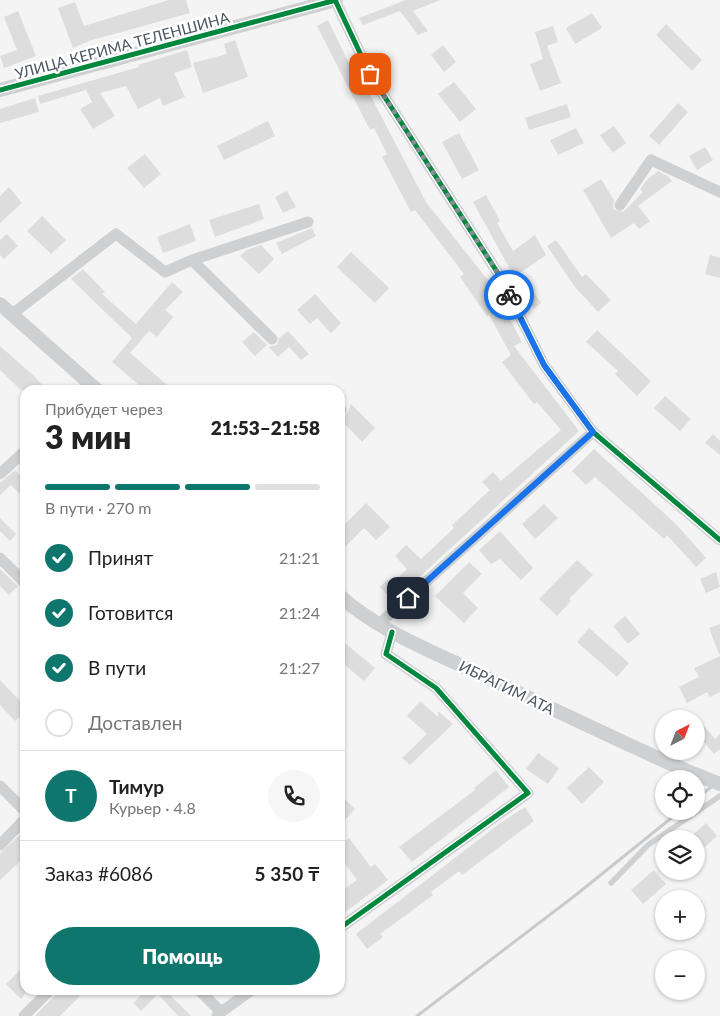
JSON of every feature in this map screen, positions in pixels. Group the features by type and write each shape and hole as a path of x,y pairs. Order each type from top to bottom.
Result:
{"street":[{"name":"УЛИЦА КЕРИМА ТЕЛЕНШИНА","path":"0,90 336,0"},
{"path":"336,0 370,74 501,278 544,365 593,432 720,540"},
{"path":"620,205 651,160 720,192"},
{"path":"11,315 116,234 165,272 192,260 308,222"},
{"path":"192,260 272,339"},
{"path":"0,304 89,385"},
{"path":"379,624 593,432"},
{"path":"0,474 20,456"},
{"path":"0,558 20,579"},
{"name":"ИБРАГИМ АТА","path":"345,600 392,632 598,731 720,784"},
{"path":"345,924 528,793 436,688 386,654 392,632"},
{"path":"0,786 20,806"},
{"path":"0,845 20,824"},
{"path":"24,1016 45,995"},
{"path":"203,995 219,1014 245,995"}],"lane":[{"path":"611,883 648,845 720,796"}],"building":[{"path":"169,0 186,0 190,13 89,41 73,48 58,8 75,2 84,26"},
{"path":"406,0 440,0 413,11 428,31 418,35 400,11 363,25 359,18"},
{"path":"18,11 36,56 4,68 0,56 17,50 4,17"},
{"path":"592,13 602,28 575,44 566,28"},
{"path":"328,20 362,91 367,89 426,202 487,279 522,342 514,346 579,431 393,601 380,587 388,579 392,583 407,569 395,556 406,545 421,559 454,528 452,525 490,490 482,482 493,472 501,481 561,430 537,402 534,404 502,362 511,355 489,315 487,316 460,277 464,274 415,210 411,212 382,157 387,154 374,128 370,130 317,26"},
{"path":"666,24 702,60 692,71 656,35"},
{"path":"553,26 558,42 547,46 561,83 540,91 530,64 543,59 535,32"},
{"path":"235,40 248,77 203,93 193,63 227,54 224,44"},
{"path":"443,45 456,62 444,72 431,55"},
{"path":"187,50 192,67 174,73 185,97 163,106 160,98 138,109 126,86 100,93 115,116 93,129 80,109 92,102 86,90 40,104 38,96 139,67 138,65"},
{"path":"454,82 476,109 460,122 438,94"},
{"path":"35,98 39,112 0,123 0,109"},
{"path":"678,103 688,112 659,145 649,136"},
{"path":"567,104 571,117 529,130 525,118"},
{"path":"268,121 275,136 224,160 217,146"},
{"path":"614,126 626,143 613,153 600,135"},
{"path":"576,128 584,143 558,155 550,140"},
{"path":"459,133 479,170 462,179 442,142"},
{"path":"705,147 713,160 697,170 689,156"},
{"path":"145,154 161,174 144,188 127,168"},
{"path":"658,171 669,177 672,181 638,206 650,221 639,229 634,223 611,238 583,190 601,179 614,200 613,209 623,212 643,192 640,189 647,180"},
{"path":"9,187 22,203 0,223 0,196"},
{"path":"287,191 296,207 283,213 275,197"},
{"path":"486,195 500,221 497,223 513,251 535,235 546,255 520,273 541,303 534,309 509,272 511,271 473,202"},
{"path":"259,204 264,219 215,237 209,220"},
{"path":"42,216 66,240 51,254 27,231"},
{"path":"190,224 196,241 163,253 157,237"},
{"path":"312,228 316,236 282,254 276,243"},
{"path":"7,234 18,246 4,259 0,255 0,240"},
{"path":"556,240 582,277 586,274 611,300 598,312 575,287 547,246"},
{"path":"261,245 274,259 259,274 240,256 247,250"},
{"path":"351,252 389,288 375,303 337,267"},
{"path":"710,255 720,258 720,278 705,274"},
{"path":"83,269 105,292 102,294 136,324 172,282 183,292 165,310 173,317 157,337 149,331 130,353 167,385 139,385 112,362 132,338 71,279"},
{"path":"315,294 341,323 331,333 317,318 310,324 297,310"},
{"path":"597,330 651,381 637,396 615,374 618,371 586,342"},
{"path":"288,331 309,354 301,360 289,347 278,357 269,347 277,345 279,338"},
{"path":"254,332 267,345 255,356 242,342"},
{"path":"0,346 42,385 20,385 20,389 0,370"},
{"path":"665,396 691,419 680,431 654,408"},
{"path":"351,404 375,428 362,442 345,424 346,415"},
{"path":"713,434 720,441 720,455 705,443"},
{"path":"594,449 677,525 706,558 696,567 667,535 664,539 595,477 586,485 572,471"},
{"path":"15,470 20,475 20,494 11,485 0,495 0,483"},
{"path":"366,503 390,527 376,540 364,528 345,547 345,524"},
{"path":"544,504 558,518 535,539 522,524"},
{"path":"0,518 16,534 10,541 0,531"},
{"path":"500,531 533,568 521,580 500,559 491,564 479,550"},
{"path":"577,560 593,575 569,599 571,601 557,616 539,599"},
{"path":"469,562 482,574 463,593 478,608 464,623 435,596"},
{"path":"0,569 18,586 9,595 0,586"},
{"path":"716,572 720,587 706,593 700,579"},
{"path":"625,616 640,634 628,644 613,626"},
{"path":"720,624 720,654 719,654 709,628"},
{"path":"589,628 629,663 617,677 577,642"},
{"path":"345,643 375,668 364,681 345,665"},
{"path":"720,656 720,692 710,697 707,692 687,703 679,687 699,677 694,668"},
{"path":"0,680 20,701 20,718 19,717 15,721 0,705"},
{"path":"420,701 438,717 438,711 453,724 410,765 402,758 427,734 407,716"},
{"path":"705,727 715,739 720,734 720,749 714,754 705,744"},
{"path":"538,753 559,768 548,784 526,769"},
{"path":"589,767 604,782 582,804 567,788"},
{"path":"496,770 509,787 412,862 399,847 475,790 474,788"},
{"path":"345,799 355,809 345,820"},
{"path":"525,807 534,821 462,875 459,871 431,892 433,895 380,934 383,937 367,949 356,934 499,824"},
{"path":"706,823 717,836 705,847 705,830 698,830"},
{"path":"20,835 20,862 0,880 0,853"},
{"path":"349,838 371,867 375,864 388,880 345,912 345,888 357,880 345,864 345,841"},
{"path":"654,870 655,880 663,880 666,884 659,890 655,890 655,894 643,904 631,890"},
{"path":"19,971 20,995 24,995 21,999 6,984"},
{"path":"55,995 80,996 60,1016 35,1016"},
{"path":"141,995 157,995 141,1011 133,1003"},
{"path":"159,995 170,995 191,1016 178,1016"}],"railway":[{"path":"705,792 720,780"},
{"path":"417,1016 577,894 669,820"}],"cycle path":[{"path":"335,0 370,74 501,278 544,365 593,432 720,540"},
{"path":"0,90 336,0"},
{"path":"345,924 528,793 436,688 386,654 392,632"}],"way so far":[{"path":"370,74 501,278 509,295"}],"route":[{"path":"408,598 593,432 544,365 509,295"}]}
